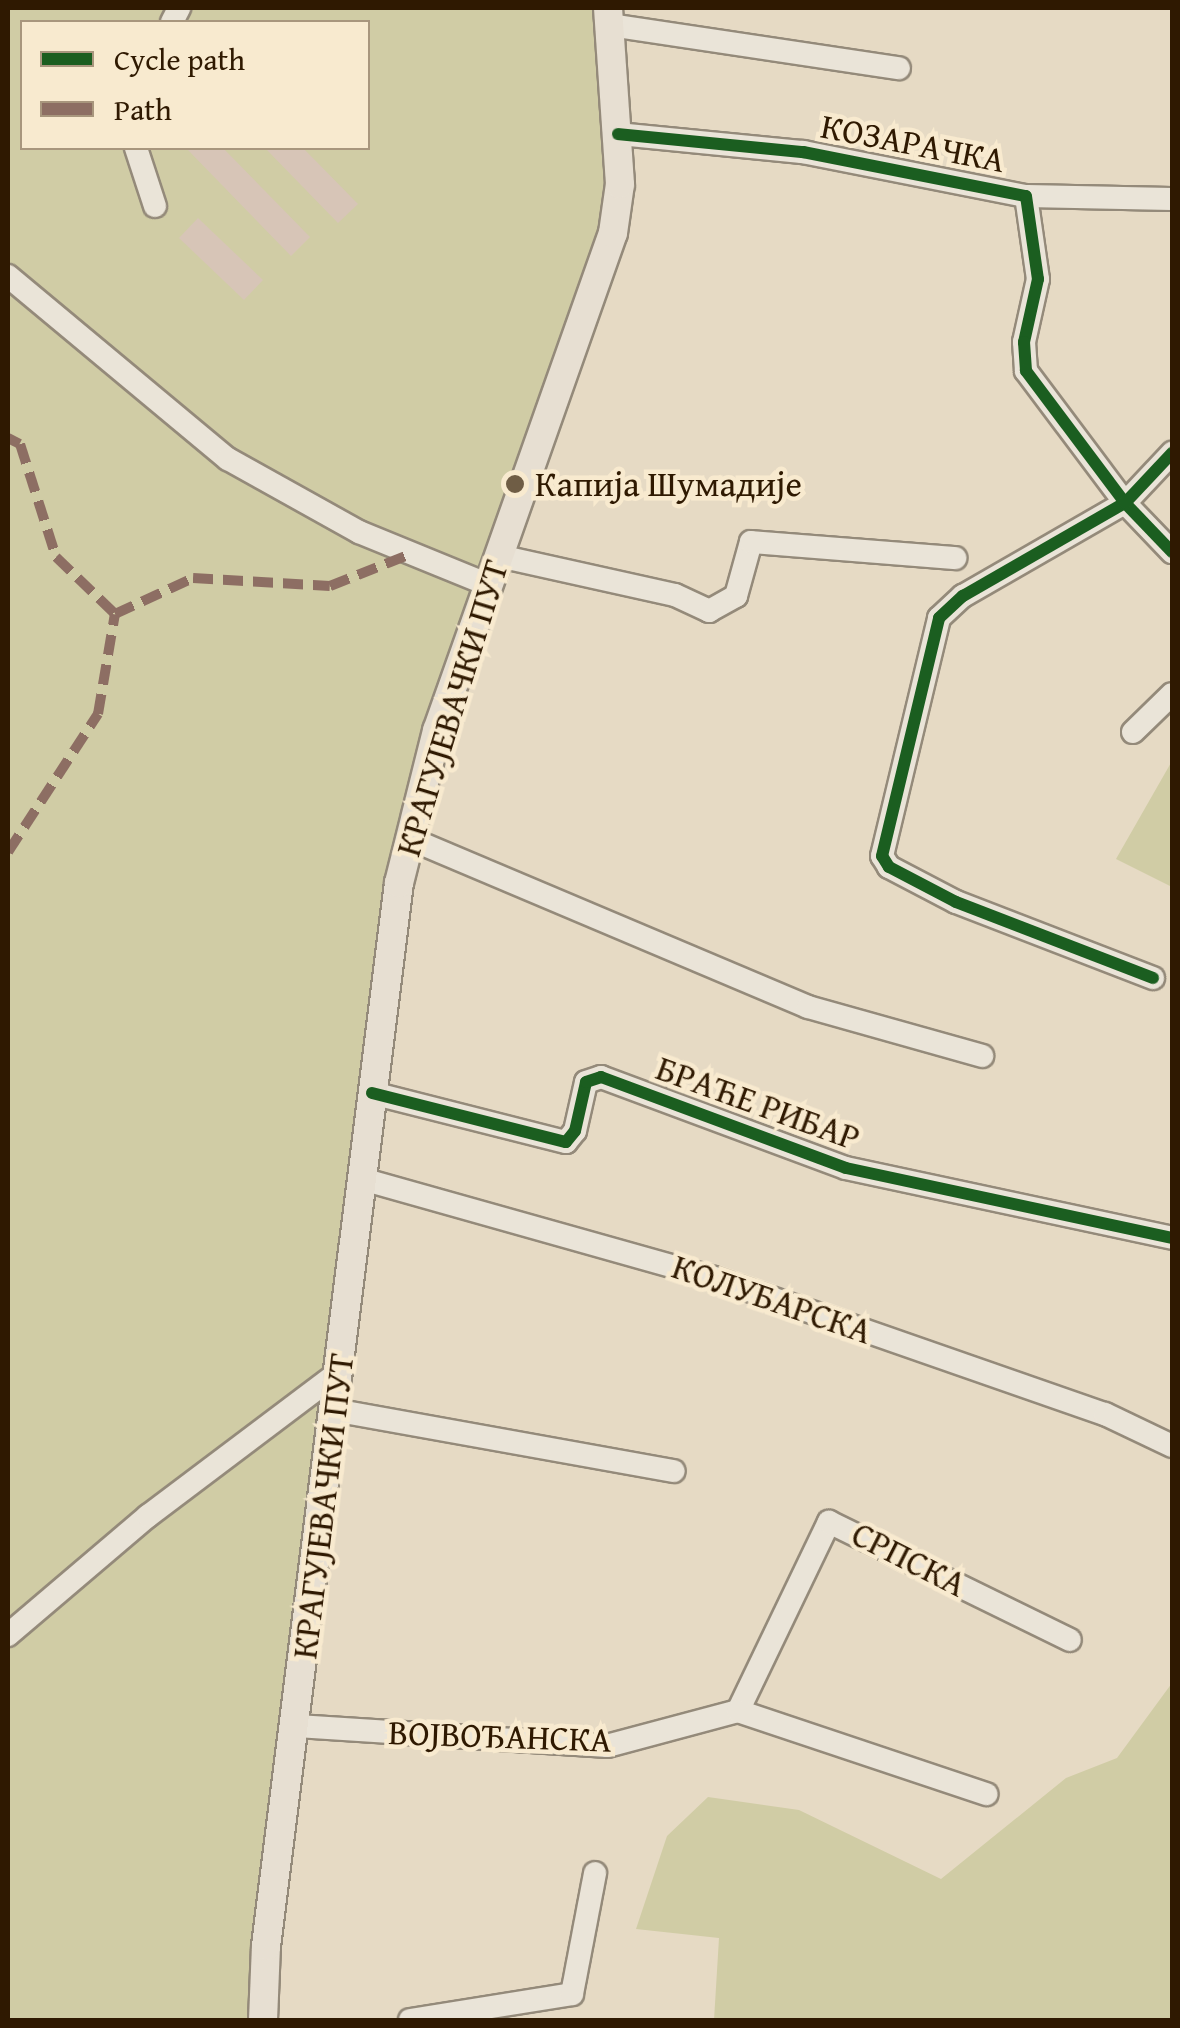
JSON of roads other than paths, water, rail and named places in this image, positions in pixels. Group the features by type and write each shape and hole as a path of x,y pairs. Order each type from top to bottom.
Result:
{"main road":[{"name":"КРАГУЈЕВАЧКИ ПУТ","path":"263,2020 266,1946 297,1726 372,1093 408,838 489,584 604,266 620,184 609,16"}],"street":[{"path":"609,16 899,68"},
{"name":"КОЗАРАЧКА","path":"618,134 803,152 1026,196 1038,279 1024,342 1026,371 1125,503 1172,552"},
{"path":"137,150 155,206"},
{"path":"1026,196 1172,199"},
{"path":"8,276 228,459 359,532 489,584"},
{"path":"1153,978 956,902 889,867 882,856 939,618 952,602 1125,503 1172,454"},
{"path":"499,556 675,595 709,611 736,596 750,542 956,558"},
{"path":"1133,732 1172,694"},
{"path":"408,838 808,1007 982,1056"},
{"name":"БРАЋЕ РИБАР","path":"372,1093 566,1142 575,1131 586,1082 601,1078 846,1168 1172,1238"},
{"name":"КОЛУБАРСКА","path":"362,1179 714,1278 1105,1414 1172,1446"},
{"path":"8,1635 148,1516 339,1372"},
{"path":"334,1410 674,1471"},
{"name":"СРПСКА","path":"738,1711 829,1522 1070,1640"},
{"path":"738,1711 986,1794"},
{"name":"ВОЈВОЂАНСКА","path":"297,1726 607,1746 738,1711"},
{"path":"410,2020 572,1994 595,1872"}],"place":[{"name":"Капија Шумадије","path":"515,484"}]}
